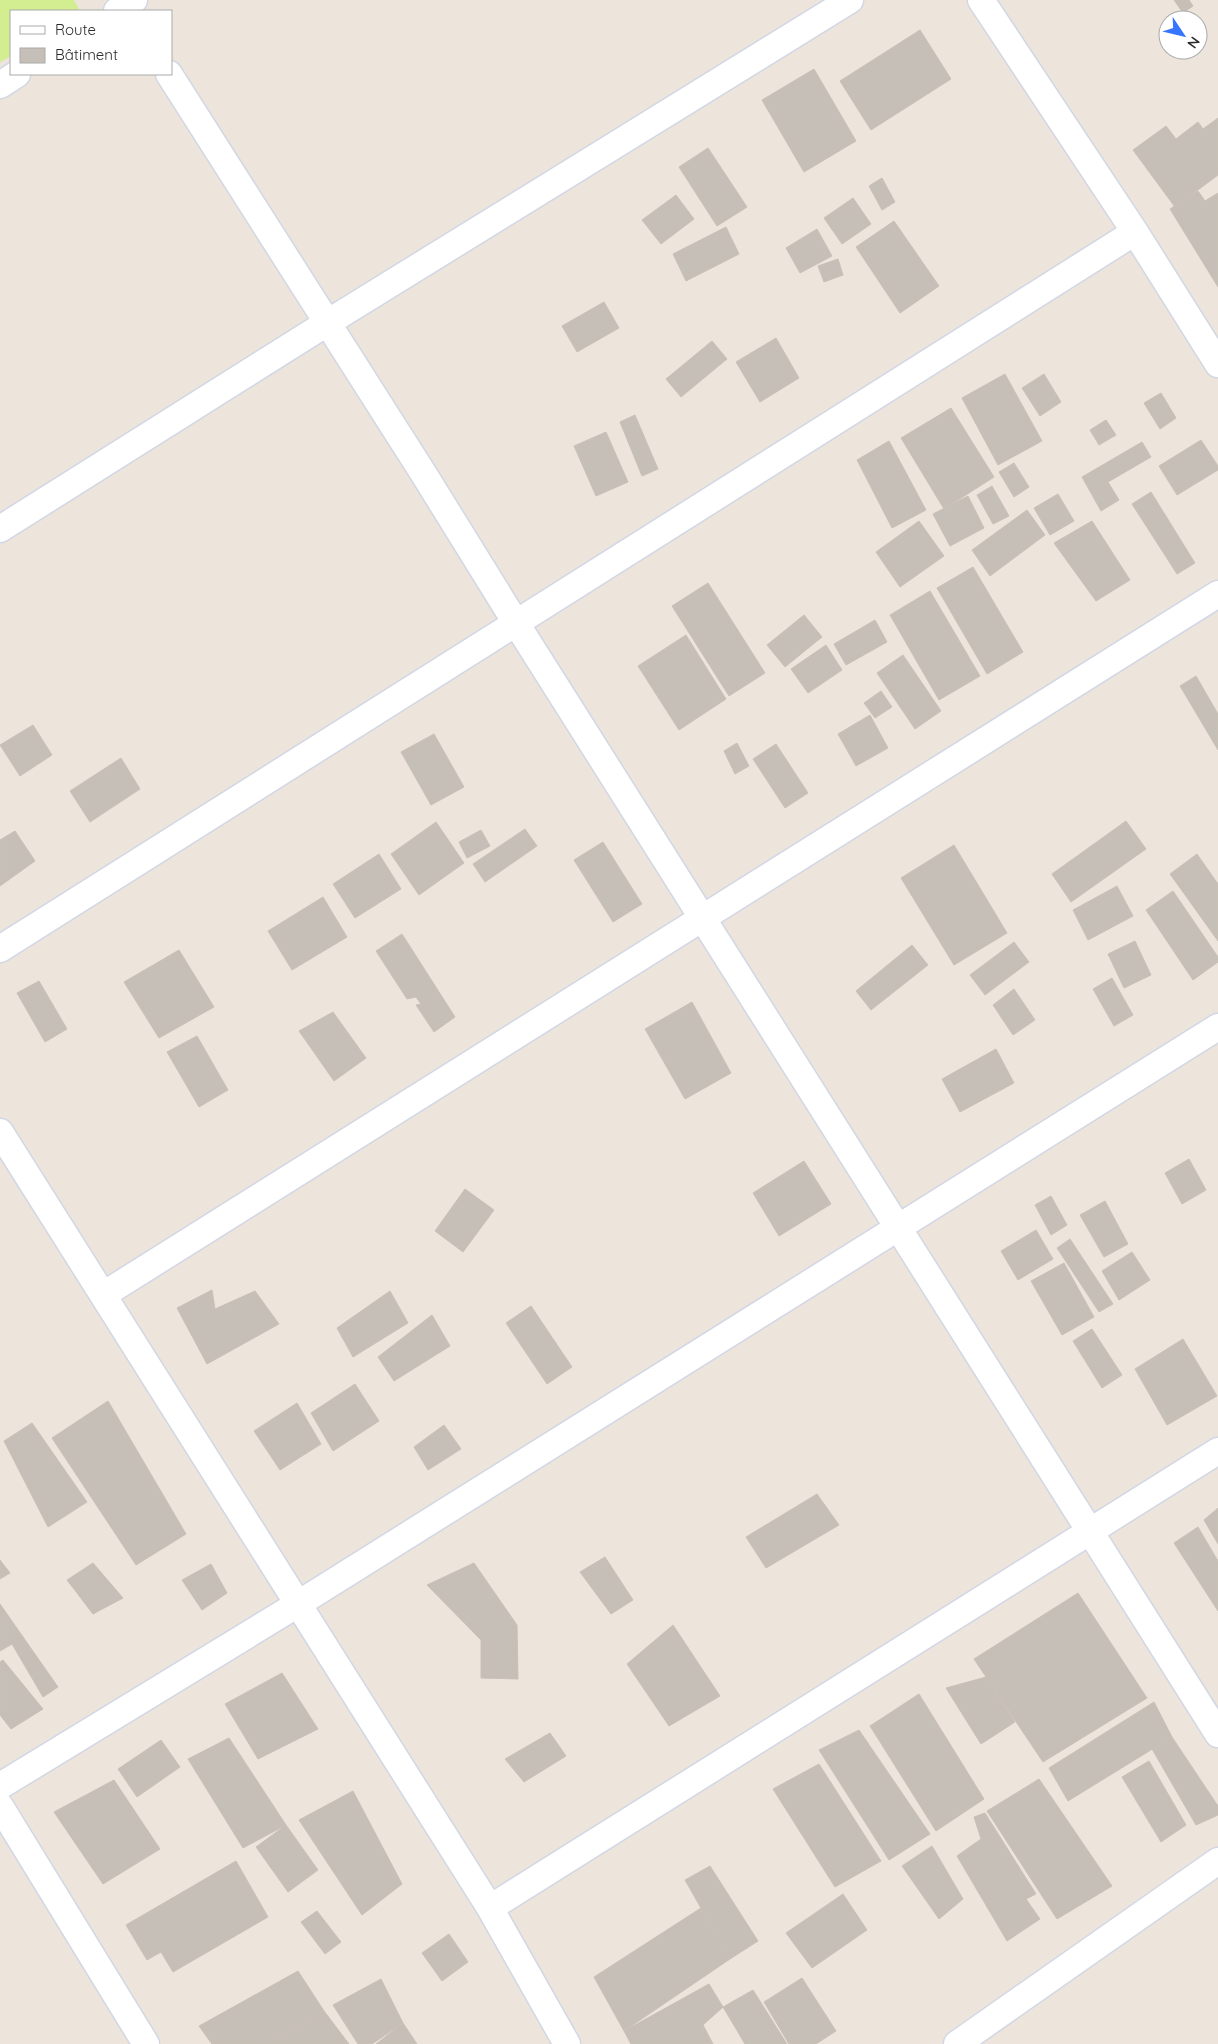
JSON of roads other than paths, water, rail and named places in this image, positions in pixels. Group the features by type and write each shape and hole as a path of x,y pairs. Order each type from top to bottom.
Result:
{"street":[{"path":"0,529 327,323 850,0"},
{"path":"981,0 1135,232 1218,364"},
{"path":"0,85 15,75"},
{"path":"170,75 425,476 1218,1734"},
{"path":"0,948 1135,232"},
{"path":"103,1295 1218,594"},
{"path":"0,1786 298,1604 1218,1027"},
{"path":"0,1132 490,1908 567,2044"},
{"path":"490,1908 1218,1451"},
{"path":"0,1806 146,2044"},
{"path":"957,2044 1218,1861"}]}
